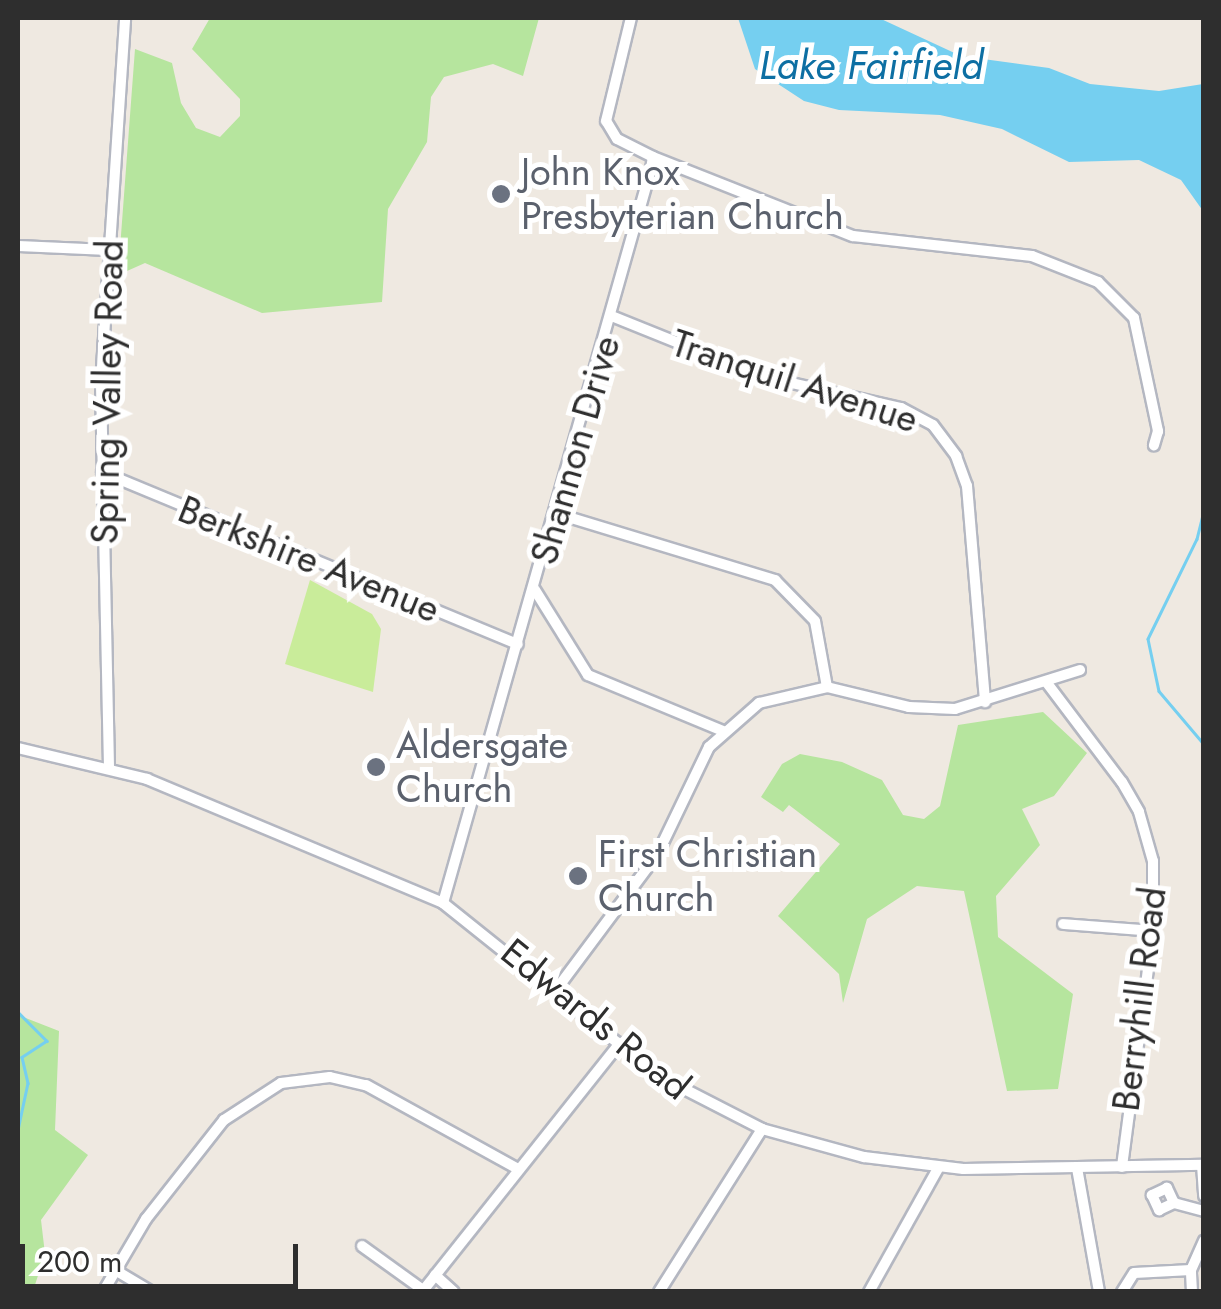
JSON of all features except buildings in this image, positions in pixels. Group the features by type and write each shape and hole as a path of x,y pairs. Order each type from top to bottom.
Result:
{"street":[{"name":"Spring Valley Road","path":"108,766 102,472 109,250 125,18"},
{"path":"631,18 606,121 618,139 653,157 853,236 1032,256 1098,282 1134,318 1158,431 1154,445"},
{"name":"Shannon Drive","path":"444,904 614,318 653,157"},
{"path":"18,246 109,250"},
{"name":"Tranquil Avenue","path":"614,318 761,376 901,408 933,425 956,456 967,486 985,702"},
{"name":"Berkshire Avenue","path":"102,472 518,644"},
{"path":"558,514 776,580 814,621 827,687"},
{"path":"535,590 588,674 723,731"},
{"path":"556,990 658,853 696,768 723,731 758,704 827,687 927,709 985,702 1080,670"},
{"name":"Berryhill Road","path":"1046,683 1139,812 1153,861 1153,932 1122,1167"},
{"name":"Edwards Road","path":"18,748 108,766 325,848 444,904 688,1096 762,1129 864,1157 939,1167 1203,1165"},
{"path":"1063,924 1153,932"},
{"path":"362,1246 422,1291 620,1043"},
{"path":"103,1292 224,1120 282,1083 330,1077 366,1085 518,1169"},
{"path":"660,1292 762,1129"},
{"path":"1203,1165 1204,1196"},
{"path":"869,1292 939,1167"},
{"path":"1077,1168 1098,1292"},
{"path":"1174,1203 1204,1211"},
{"path":"1192,1292 1191,1270 1204,1240"},
{"path":"115,1270 152,1292"},
{"path":"1122,1292 1134,1273 1191,1270"},
{"path":"435,1275 454,1292"}],"green space":[{"path":"210,18 539,18 523,76 493,64 444,77 431,97 427,142 388,209 382,302 262,313 145,263 118,275 135,49 172,63 181,103 196,128 220,137 240,116 240,99 192,49"},
{"path":"310,580 372,614 381,629 373,692 285,664"},
{"path":"1043,712 1087,753 1054,796 1022,809 1040,845 996,896 998,937 1073,994 1058,1089 1007,1091 964,891 917,886 867,919 843,1003 839,974 778,916 840,844 789,805 783,812 761,797 782,764 800,754 842,762 882,780 903,815 924,819 940,806 958,725"},
{"path":"18,1015 59,1031 55,1130 88,1155 41,1220 45,1254 33,1291 18,1291"}],"water":[{"name":"Lake Fairfield","path":"738,18 879,18 961,56 1049,68 1090,84 1159,91 1203,84 1203,211 1181,180 1139,160 1069,162 1002,129 940,115 839,110 804,101 755,69"}],"waterway":[{"path":"1204,472 1204,509"},
{"path":"1204,511 1197,539 1148,639 1159,691 1204,744"},
{"path":"18,1012 47,1041 22,1057 28,1083 18,1130"}],"place":[{"name":"John Knox Presbyterian Church","path":"501,194"},
{"name":"Aldersgate Church","path":"376,767"},
{"name":"First Christian Church","path":"578,876"}]}
